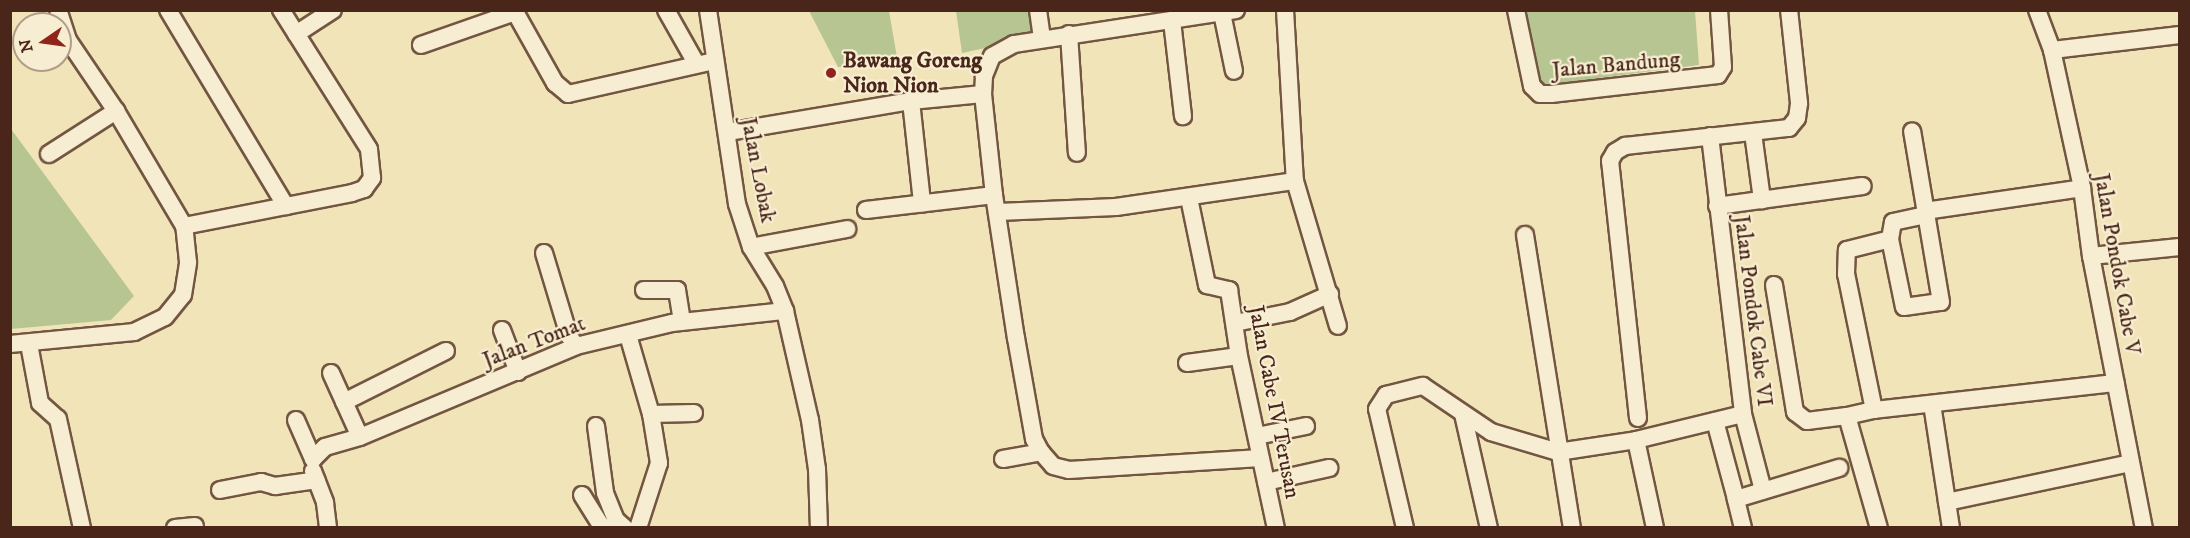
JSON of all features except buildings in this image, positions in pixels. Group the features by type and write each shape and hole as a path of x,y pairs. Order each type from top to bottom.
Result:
{"street":[{"path":"10,344 134,332 165,317 183,295 188,262 184,226 116,111 68,40 58,10"},
{"path":"168,10 286,206"},
{"path":"184,226 364,189 372,178 373,165 369,149 281,10"},
{"path":"296,33 333,10"},
{"path":"666,10 696,63"},
{"name":"Jalan Lobak","path":"708,10 737,204 751,247 775,285 785,311 815,449 819,528"},
{"path":"1038,10 1042,39"},
{"path":"1285,10 1295,181 1338,326"},
{"name":"Jalan Bandung","path":"1516,10 1532,86 1540,94 1551,94 1718,75 1723,67 1719,10"},
{"path":"1638,418 1610,161 1615,152 1625,146 1789,128 1797,118 1789,10"},
{"name":"Jalan Pondok Cabe V","path":"2037,10 2052,50 2082,188 2091,256 2144,528"},
{"path":"421,45 515,11 555,83 568,94 696,63 715,61"},
{"path":"1234,71 1229,12 1014,44 992,56 983,94 994,195 1034,439 1041,452 1053,466 1069,470 1262,458"},
{"path":"1172,21 1183,116"},
{"path":"1069,34 1077,153"},
{"path":"2052,50 2180,35"},
{"path":"728,132 911,101 983,94"},
{"path":"911,101 922,203"},
{"path":"49,154 116,111"},
{"path":"1912,131 1926,213 1941,302 1904,307 1890,239 1893,222 1926,213 2082,188"},
{"path":"1753,133 1762,200"},
{"name":"Jalan Pondok Cabe VI","path":"1710,136 1743,414 1763,490"},
{"path":"998,212 1116,207 1295,181"},
{"path":"1717,206 1863,186"},
{"path":"866,210 994,195"},
{"name":"Jalan Cabe IV Terusan","path":"1189,198 1207,285 1229,290 1239,356 1276,528"},
{"path":"751,247 847,229"},
{"path":"1525,235 1572,528"},
{"path":"1874,410 1844,259 1850,247 1890,239"},
{"path":"2091,256 2180,247"},
{"path":"550,255 576,330 576,345"},
{"path":"1774,285 1796,411 1807,421 1874,410 2115,383"},
{"path":"644,290 678,290 682,322"},
{"path":"1235,323 1290,312 1329,294"},
{"name":"Jalan Tomat","path":"313,459 325,447 360,437 518,372 576,345 682,322 785,311"},
{"path":"502,330 518,372"},
{"path":"628,334 651,414 659,463 638,528"},
{"path":"28,344 40,403 58,418 82,528"},
{"path":"344,402 446,351"},
{"path":"1187,363 1239,356"},
{"path":"331,373 360,437"},
{"path":"1405,528 1378,402 1386,395 1423,386 1491,432 1558,452 1636,441 1743,414"},
{"path":"1932,404 1952,528"},
{"path":"651,414 694,413"},
{"path":"1463,414 1489,528"},
{"path":"1847,416 1879,528"},
{"path":"296,420 313,459 328,528"},
{"path":"1715,421 1743,528"},
{"path":"596,426 605,493 616,520 625,528"},
{"path":"1257,436 1306,426"},
{"path":"1636,441 1656,528"},
{"path":"1003,459 1041,452"},
{"path":"1947,502 2130,464"},
{"path":"1266,482 1329,468"},
{"path":"1736,499 1839,468"},
{"path":"220,490 261,482 275,486 317,480"},
{"path":"582,495 602,527"},
{"path":"175,528 195,525"}],"green space":[{"path":"809,11 889,11 898,63 838,67"},
{"path":"956,11 1029,11 1032,38 962,53"},
{"path":"1507,11 1695,11 1699,65 1529,87"},
{"path":"11,129 134,296 111,320 11,329"}],"place":[{"name":"Bawang Goreng Nion Nion","path":"831,73"}]}
